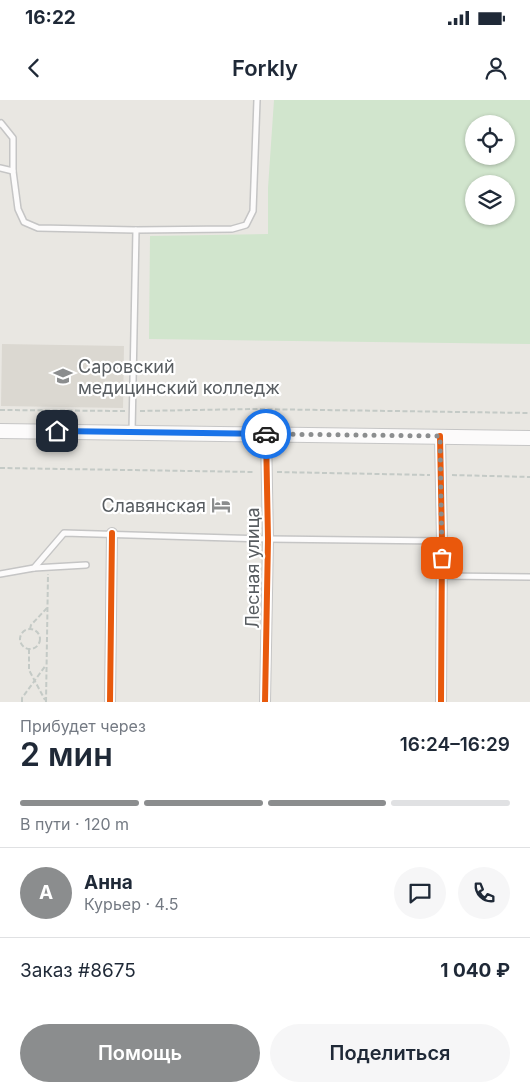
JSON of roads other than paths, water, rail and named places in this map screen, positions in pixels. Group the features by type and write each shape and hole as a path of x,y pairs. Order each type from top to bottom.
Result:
{"main road":[{"path":"0,430 530,438"}],"street":[{"name":"Лесная улица","path":"266,434 268,539 266,702"},
{"path":"440,436 442,541 441,702"},
{"path":"110,702 112,533"}],"lane":[{"path":"0,124 14,138 13,171 18,209 24,222 38,228 232,229 246,225 254,211 257,100"},
{"path":"0,168 13,171"},
{"path":"132,432 136,230"},
{"path":"34,568 64,533 268,539 442,541"},
{"path":"0,574 34,568 86,565"},
{"path":"442,576 530,577"}],"place":[{"name":"Саровский медицинский колледж","path":"63,376"},
{"name":"Славянская","path":"221,505"}]}
